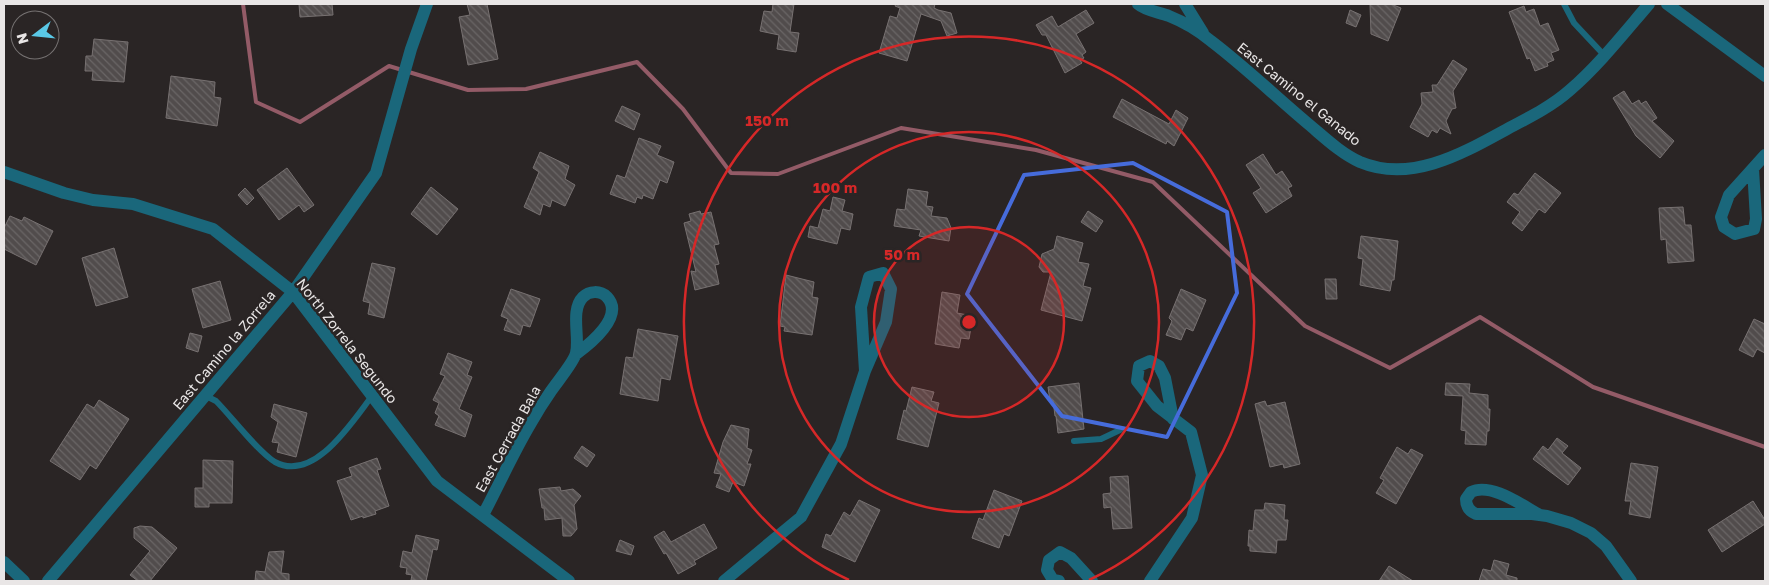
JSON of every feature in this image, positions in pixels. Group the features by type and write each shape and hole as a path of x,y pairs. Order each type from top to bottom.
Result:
{"street":[{"name":"East Camino la Zorrela","path":"48,581 293,292 376,173 427,4"},
{"name":"East Camino el Ganado","path":"1138,4 1144,8 1169,16 1206,37 1334,146 1360,162 1385,169 1428,165 1469,150 1540,112 1564,96 1604,55 1649,4"},
{"name":"East Camino el Ganado","path":"1185,4 1206,37"},
{"path":"1667,4 1765,76"},
{"path":"1753,169 1756,220 1754,229 1735,234 1724,227 1721,217 1730,195 1765,155"},
{"name":"North Zorrela Segundo","path":"4,172 93,200 133,204 213,230 293,292 437,481 570,581"},
{"path":"724,581 801,516 841,444 864,371 886,322 890,289 883,273 869,277 862,307 864,371"},
{"name":"East Cerrada Bala","path":"483,515 530,425 576,354 589,345 609,321 612,305 604,294 598,292 589,293 580,302 577,312 576,354"},
{"path":"1150,581 1192,518 1202,475 1191,432 1173,418"},
{"path":"1540,515 1510,499 1485,489 1471,492 1466,498 1467,507 1476,514 1515,513 1540,515 1571,523 1591,533 1612,553 1631,581"},
{"path":"1059,581 1052,580 1047,570 1049,560 1060,552 1071,558 1092,581"},
{"path":"4,562 24,581"}],"lane":[{"path":"1564,4 1574,23 1604,55"},
{"path":"206,396 216,401 265,454 276,462 294,467 308,463 322,455 338,439 372,396"},
{"path":"1074,441 1101,439 1120,430"}],"highlighted area":[{"path":"1133,163 1227,212 1237,293 1167,437 1062,416 967,294 1024,175"}],"building":[{"path":"299,4 332,4 333,15 300,17"},
{"path":"467,4 487,4 498,59 468,65 459,17 470,15"},
{"path":"773,4 794,4 790,32 799,33 796,52 777,49 779,35 760,31 764,11 772,12"},
{"path":"896,4 935,4 934,8 951,13 957,33 947,36 941,21 921,14 907,61 879,53 890,16 897,18 900,8 895,6"},
{"path":"1370,4 1391,4 1401,8 1388,41 1371,34"},
{"path":"1524,6 1526,12 1534,9 1540,26 1548,23 1559,50 1551,53 1554,60 1547,63 1548,66 1535,71 1530,58 1527,59 1509,12"},
{"path":"1086,10 1094,23 1076,34 1086,52 1082,55 1084,58 1080,60 1082,63 1065,73 1046,35 1042,35 1036,25 1052,16 1058,27"},
{"path":"1350,10 1361,15 1356,27 1346,23"},
{"path":"94,39 128,42 124,82 92,80 93,71 85,71 86,56 92,56"},
{"path":"1453,60 1467,69 1453,91 1456,108 1452,109 1446,121 1451,134 1440,128 1437,133 1432,130 1428,137 1410,127 1422,104 1421,93 1433,92 1432,85 1437,85"},
{"path":"171,76 215,82 214,97 221,98 217,126 166,118"},
{"path":"1624,91 1632,104 1639,100 1641,104 1646,101 1657,118 1652,121 1674,141 1660,158 1636,136 1613,98"},
{"path":"1122,99 1169,124 1176,110 1188,118 1174,146 1167,141 1166,144 1113,117"},
{"path":"622,106 640,114 634,130 615,121"},
{"path":"639,138 661,146 657,155 674,162 667,183 660,180 653,199 643,195 642,199 637,197 635,203 610,194 617,175 625,178"},
{"path":"540,152 569,166 565,179 575,185 565,206 552,200 550,207 543,204 540,215 524,207 539,172 533,168"},
{"path":"1263,154 1276,175 1282,171 1292,186 1288,188 1292,196 1266,213 1253,193 1261,188 1246,165"},
{"path":"287,168 314,205 304,212 299,205 279,220 257,190"},
{"path":"1535,173 1561,193 1545,213 1539,209 1522,231 1512,223 1520,212 1507,202 1514,193 1518,195"},
{"path":"431,187 458,209 437,235 411,214"},
{"path":"245,188 254,198 247,205 238,195"},
{"path":"908,189 928,192 926,206 933,207 931,216 947,218 951,228 949,241 919,236 921,230 894,226 897,209 905,210"},
{"path":"833,197 845,200 842,211 853,214 850,230 841,228 837,244 808,237 810,226 818,228 823,209 830,211"},
{"path":"1683,207 1685,225 1691,225 1694,261 1668,263 1666,239 1661,240 1659,208"},
{"path":"700,211 701,214 711,212 719,244 714,245 719,264 715,265 719,284 695,290 691,271 696,272 684,223 691,221 689,214"},
{"path":"1088,211 1103,221 1096,232 1081,222"},
{"path":"10,216 22,221 24,217 53,231 36,265 4,249 4,228"},
{"path":"1057,236 1083,243 1078,262 1089,264 1083,286 1091,288 1082,321 1041,310 1051,272 1043,272 1039,267 1042,254 1054,249"},
{"path":"1361,236 1398,241 1394,280 1392,280 1390,291 1360,285 1363,259 1358,258"},
{"path":"114,248 128,297 96,306 82,258"},
{"path":"372,263 395,268 384,318 368,314 370,303 363,301"},
{"path":"786,275 814,282 812,297 818,298 812,335 784,331 785,327 780,326"},
{"path":"1325,279 1336,279 1337,299 1326,299"},
{"path":"220,281 231,320 203,328 192,289"},
{"path":"511,289 540,299 530,327 523,325 520,335 504,330 508,319 501,316"},
{"path":"1181,289 1206,300 1193,331 1186,328 1181,340 1166,335 1172,321 1169,318"},
{"path":"942,292 960,295 957,313 973,316 969,339 961,338 959,348 935,344"},
{"path":"1754,319 1765,324 1765,353 1757,349 1753,357 1739,350"},
{"path":"638,329 678,336 670,380 661,378 658,401 620,394 626,357 633,358"},
{"path":"190,333 202,336 198,352 186,348"},
{"path":"448,353 472,362 467,375 472,377 459,409 472,415 465,437 435,425 439,416 435,413 439,403 433,400 445,376 440,374"},
{"path":"1079,383 1084,429 1058,433 1053,400 1050,401 1048,387"},
{"path":"1446,383 1470,384 1469,393 1488,395 1488,409 1490,409 1486,445 1465,444 1466,431 1461,430 1463,396 1445,395"},
{"path":"912,387 934,392 931,401 939,403 928,447 897,439"},
{"path":"99,400 129,419 96,469 90,465 80,480 50,461 87,404 94,408"},
{"path":"1265,401 1267,406 1285,402 1300,464 1284,468 1283,464 1270,467 1255,404"},
{"path":"274,404 307,413 296,457 277,452 279,443 272,442 278,422 271,417"},
{"path":"731,425 749,429 747,448 752,450 747,464 751,464 744,486 733,482 729,492 716,487 721,474 714,473 723,442"},
{"path":"1557,438 1568,446 1562,453 1581,468 1568,485 1533,459 1543,446 1548,450"},
{"path":"582,446 595,455 587,467 574,458"},
{"path":"1397,447 1408,454 1411,449 1423,455 1396,504 1376,493 1384,480 1380,478"},
{"path":"377,458 381,469 377,470 389,506 375,511 376,514 351,520 337,481 352,476 349,468"},
{"path":"203,460 233,461 232,503 209,503 209,507 195,507 195,488 203,488"},
{"path":"1631,463 1658,467 1650,518 1629,514 1631,501 1625,501"},
{"path":"1128,476 1132,528 1113,529 1111,507 1104,508 1103,494 1111,493 1110,477"},
{"path":"560,487 561,491 573,489 581,496 574,505 577,529 571,536 563,536 562,518 545,520 544,508 542,508 539,489"},
{"path":"994,490 1022,501 1009,536 1004,534 999,548 972,538 979,518 983,520"},
{"path":"859,500 880,510 855,562 822,547 826,534 831,536 844,512 850,516"},
{"path":"1753,501 1765,520 1765,524 1722,552 1708,530"},
{"path":"1265,503 1285,505 1284,520 1288,520 1286,540 1277,540 1276,553 1250,551 1250,546 1248,546 1249,530 1253,531 1255,510 1264,510"},
{"path":"704,524 717,548 694,561 696,564 678,574 654,537 664,531 671,542"},
{"path":"140,526 152,527 177,548 150,581 138,581 130,575 150,551 134,538 134,528"},
{"path":"416,535 439,540 437,550 433,549 426,581 411,580 412,575 406,574 407,568 400,567 403,551 412,553"},
{"path":"620,540 634,546 631,555 616,551"},
{"path":"284,551 281,573 289,574 289,581 255,581 256,571 265,572 269,552"},
{"path":"1494,560 1509,564 1506,575 1517,578 1517,581 1479,581 1483,569 1491,571"},
{"path":"1389,566 1413,581 1379,581"}],"waterway":[{"path":"243,4 256,102 300,122 389,66 468,90 526,89 637,62 683,109 731,173 778,174 901,128 1036,150 1153,182 1305,326 1390,368 1480,317 1593,387 1765,447"}]}
